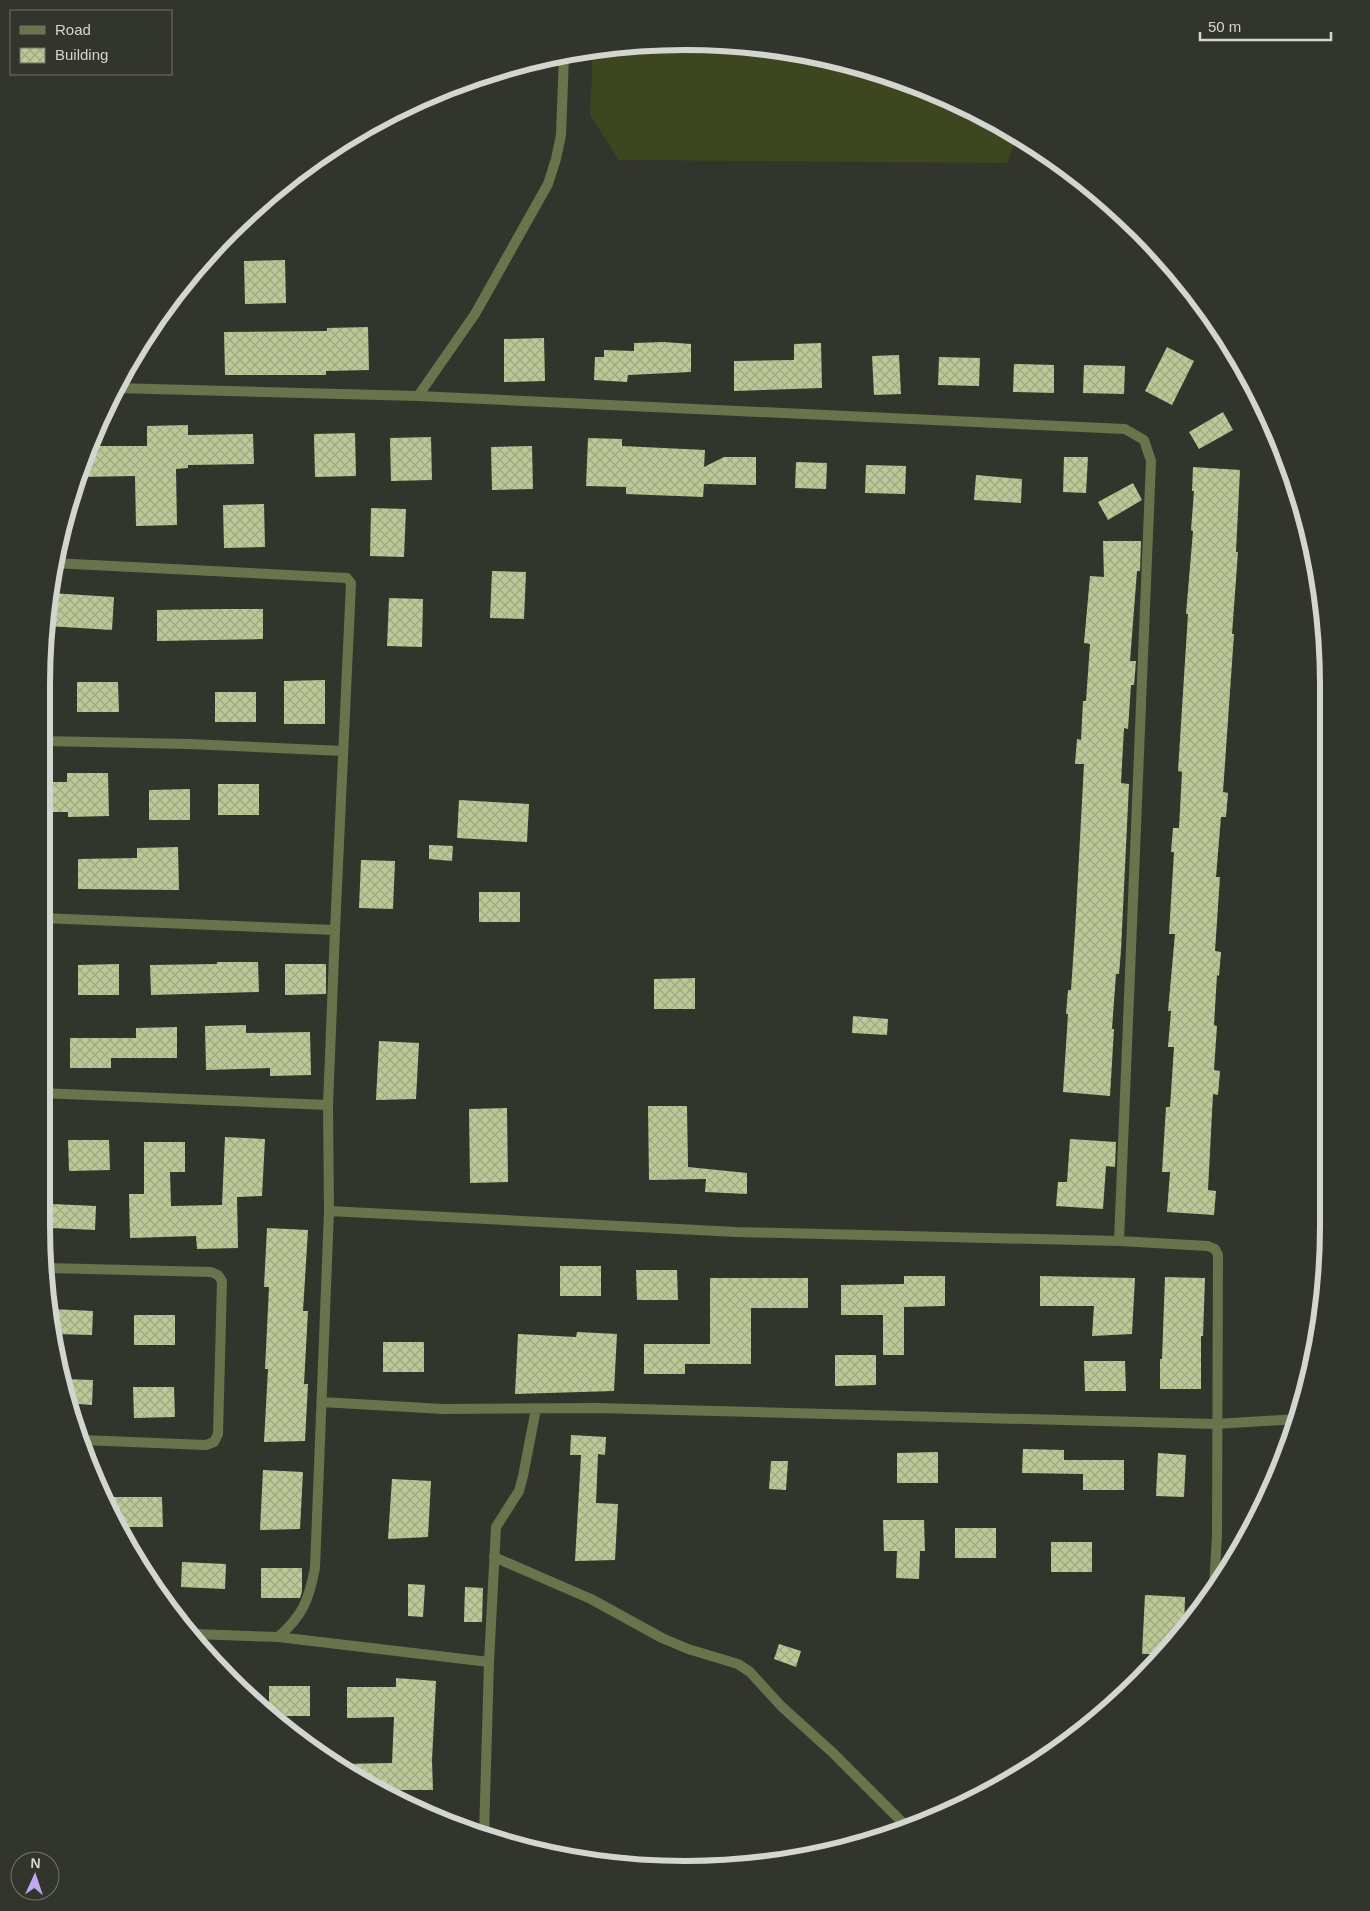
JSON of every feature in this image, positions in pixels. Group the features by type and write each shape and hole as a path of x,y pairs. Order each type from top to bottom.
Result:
{"street":[{"path":"418,396 475,314 548,184 556,160 561,134 564,62"},
{"path":"124,388 418,396 1125,430 1144,440 1151,461 1119,1241"},
{"path":"62,563 347,578 350,583 328,1105 329,1211 314,1576 306,1604 292,1625 278,1637"},
{"path":"50,740 343,751"},
{"path":"50,918 335,930"},
{"path":"50,1093 328,1105"},
{"path":"329,1211 736,1232 1119,1241 1208,1246 1214,1249 1218,1255 1217,1535 1215,1576"},
{"path":"51,1268 211,1272 218,1275 222,1281 218,1434 214,1442 206,1445 88,1440"},
{"path":"322,1402 443,1410 596,1408 1216,1424 1289,1419"},
{"path":"484,1828 489,1662 496,1527 519,1491 536,1408"},
{"path":"494,1557 591,1598 662,1638 688,1649 738,1664 750,1672 781,1706 832,1752 902,1822"},
{"path":"199,1634 278,1637 489,1662"}],"green space":[{"path":"643,51 727,51 809,62 889,84 928,98 966,115 1015,143 1007,163 619,160 590,115 593,57"}],"building":[{"path":"285,260 286,303 245,304 244,261"},
{"path":"368,327 369,370 326,371 326,375 225,375 224,332 327,331 327,328"},
{"path":"544,338 545,381 504,382 504,339"},
{"path":"664,342 691,344 691,372 628,375 627,382 594,380 595,357 604,357 604,350 634,351 634,343"},
{"path":"821,343 822,388 734,391 734,361 794,360 794,344"},
{"path":"1167,347 1194,361 1172,405 1145,391"},
{"path":"899,355 901,394 874,395 872,356"},
{"path":"939,357 980,358 979,386 938,385"},
{"path":"1014,364 1054,365 1054,393 1013,392"},
{"path":"1084,365 1125,366 1124,394 1083,393"},
{"path":"1223,412 1233,430 1199,449 1189,432"},
{"path":"188,425 188,435 253,434 254,464 188,465 188,468 176,469 177,525 136,526 135,476 85,477 97,446 147,446 147,426"},
{"path":"355,433 356,476 315,477 314,434"},
{"path":"431,437 432,480 391,481 390,438"},
{"path":"588,438 622,439 622,446 705,450 704,467 724,457 756,457 756,485 704,484 703,497 626,494 626,487 586,486"},
{"path":"532,446 533,489 492,490 491,447"},
{"path":"1064,457 1088,457 1086,493 1063,492"},
{"path":"796,462 827,463 826,489 795,488"},
{"path":"866,465 906,466 905,494 865,493"},
{"path":"1193,467 1240,470 1236,552 1238,552 1232,634 1234,634 1223,792 1228,793 1226,817 1221,817 1216,877 1220,877 1215,951 1221,952 1219,976 1217,975 1214,1025 1217,1026 1214,1070 1220,1071 1218,1095 1213,1094 1208,1190 1216,1191 1214,1215 1167,1212 1170,1172 1162,1172 1166,1107 1170,1107 1174,1047 1168,1047 1171,1011 1168,1011 1175,934 1169,934 1174,852 1171,852 1173,828 1179,828 1182,772 1178,771 1188,614 1186,614 1193,531 1191,530 1194,491 1192,491"},
{"path":"976,475 1022,479 1021,503 974,500"},
{"path":"1133,483 1142,500 1108,520 1098,502"},
{"path":"264,504 265,547 224,548 223,505"},
{"path":"371,508 406,509 404,557 370,556"},
{"path":"1103,541 1141,541 1140,571 1137,571 1130,661 1136,661 1134,685 1131,685 1128,729 1124,728 1121,783 1129,784 1121,950 1119,974 1116,974 1110,1096 1063,1092 1068,1014 1066,1014 1068,990 1071,990 1084,764 1075,764 1077,739 1081,740 1083,701 1086,701 1090,644 1084,643 1090,576 1104,577"},
{"path":"492,571 526,572 524,619 490,618"},
{"path":"56,593 114,597 112,630 53,626"},
{"path":"389,598 423,599 422,647 387,646"},
{"path":"263,609 263,639 157,641 157,610"},
{"path":"325,680 325,724 284,724 284,681"},
{"path":"77,682 118,682 119,712 77,712"},
{"path":"215,692 256,692 256,722 215,722"},
{"path":"67,773 108,773 109,816 68,817 68,812 50,812 50,782 67,782"},
{"path":"218,784 259,784 259,815 218,815"},
{"path":"190,789 190,820 149,820 149,790"},
{"path":"459,800 529,804 527,842 457,838"},
{"path":"429,845 453,846 452,861 429,859"},
{"path":"178,847 179,890 78,889 78,859 137,858 137,848"},
{"path":"361,860 395,861 393,909 359,908"},
{"path":"479,892 520,892 520,922 479,922"},
{"path":"217,962 258,962 259,992 151,995 150,965 217,964"},
{"path":"119,964 119,995 78,995 78,965"},
{"path":"285,964 326,964 326,994 285,995"},
{"path":"695,978 695,1009 654,1009 654,979"},
{"path":"853,1016 888,1019 887,1035 852,1033"},
{"path":"246,1025 246,1033 310,1032 311,1075 270,1076 270,1068 206,1070 205,1026"},
{"path":"177,1027 177,1058 111,1058 111,1068 70,1068 70,1038 136,1038 136,1028"},
{"path":"379,1041 419,1043 416,1099 376,1100"},
{"path":"648,1106 687,1106 688,1167 747,1173 747,1194 705,1192 706,1179 649,1180"},
{"path":"507,1108 508,1182 470,1183 469,1109"},
{"path":"225,1137 265,1139 262,1196 237,1197 238,1248 197,1249 196,1236 130,1238 129,1194 144,1194 144,1142 185,1142 185,1172 170,1172 171,1206 222,1205"},
{"path":"1070,1139 1116,1142 1115,1167 1106,1166 1103,1209 1056,1206 1058,1182 1067,1182"},
{"path":"68,1140 109,1140 110,1170 69,1171"},
{"path":"52,1204 96,1206 95,1230 51,1228"},
{"path":"267,1228 308,1230 303,1311 308,1311 304,1384 308,1384 305,1441 264,1442 268,1369 265,1369 269,1287 264,1287"},
{"path":"560,1266 601,1266 601,1296 560,1296"},
{"path":"636,1270 677,1270 678,1300 637,1300"},
{"path":"904,1276 945,1276 945,1306 904,1307 904,1355 883,1355 883,1315 841,1315 841,1285 904,1284"},
{"path":"1040,1276 1135,1278 1132,1334 1092,1336 1094,1306 1040,1306"},
{"path":"1165,1277 1205,1278 1203,1336 1201,1336 1201,1389 1160,1389"},
{"path":"710,1278 808,1278 808,1308 751,1308 751,1364 685,1364 685,1374 644,1374 644,1344 710,1344"},
{"path":"55,1309 93,1311 92,1335 59,1334"},
{"path":"134,1315 175,1315 175,1345 134,1345"},
{"path":"577,1332 617,1334 614,1391 515,1394 518,1334 576,1337"},
{"path":"383,1342 424,1342 424,1372 383,1372"},
{"path":"835,1355 876,1355 876,1385 835,1386"},
{"path":"1084,1361 1125,1361 1126,1391 1085,1391"},
{"path":"69,1379 93,1380 92,1405 76,1404"},
{"path":"133,1387 174,1387 175,1417 134,1418"},
{"path":"571,1435 606,1437 605,1455 598,1454 596,1503 618,1504 615,1560 575,1561 581,1455 570,1455"},
{"path":"1023,1449 1064,1450 1064,1460 1124,1460 1124,1490 1083,1490 1083,1474 1022,1473"},
{"path":"938,1452 938,1483 897,1483 897,1453"},
{"path":"1158,1453 1186,1455 1184,1497 1156,1496"},
{"path":"771,1461 788,1461 786,1490 769,1489"},
{"path":"263,1470 303,1472 300,1529 260,1530"},
{"path":"392,1479 431,1481 428,1537 388,1539"},
{"path":"111,1497 162,1497 163,1527 126,1527"},
{"path":"883,1520 924,1520 925,1551 920,1551 919,1579 896,1578 897,1551 884,1551"},
{"path":"955,1528 996,1528 996,1558 955,1558"},
{"path":"1051,1542 1092,1542 1092,1572 1051,1572"},
{"path":"182,1562 226,1564 225,1589 181,1587"},
{"path":"261,1568 302,1568 302,1591 300,1598 261,1598"},
{"path":"408,1584 425,1585 423,1617 408,1616"},
{"path":"465,1587 483,1588 482,1622 464,1622"},
{"path":"1145,1595 1185,1597 1184,1618 1154,1654 1142,1654"},
{"path":"779,1644 801,1651 796,1667 774,1659"},
{"path":"396,1678 436,1681 432,1760 433,1790 393,1790 348,1764 392,1763 394,1717 347,1718 347,1687 396,1687"},
{"path":"269,1686 310,1686 310,1716 281,1716 269,1706"}]}
